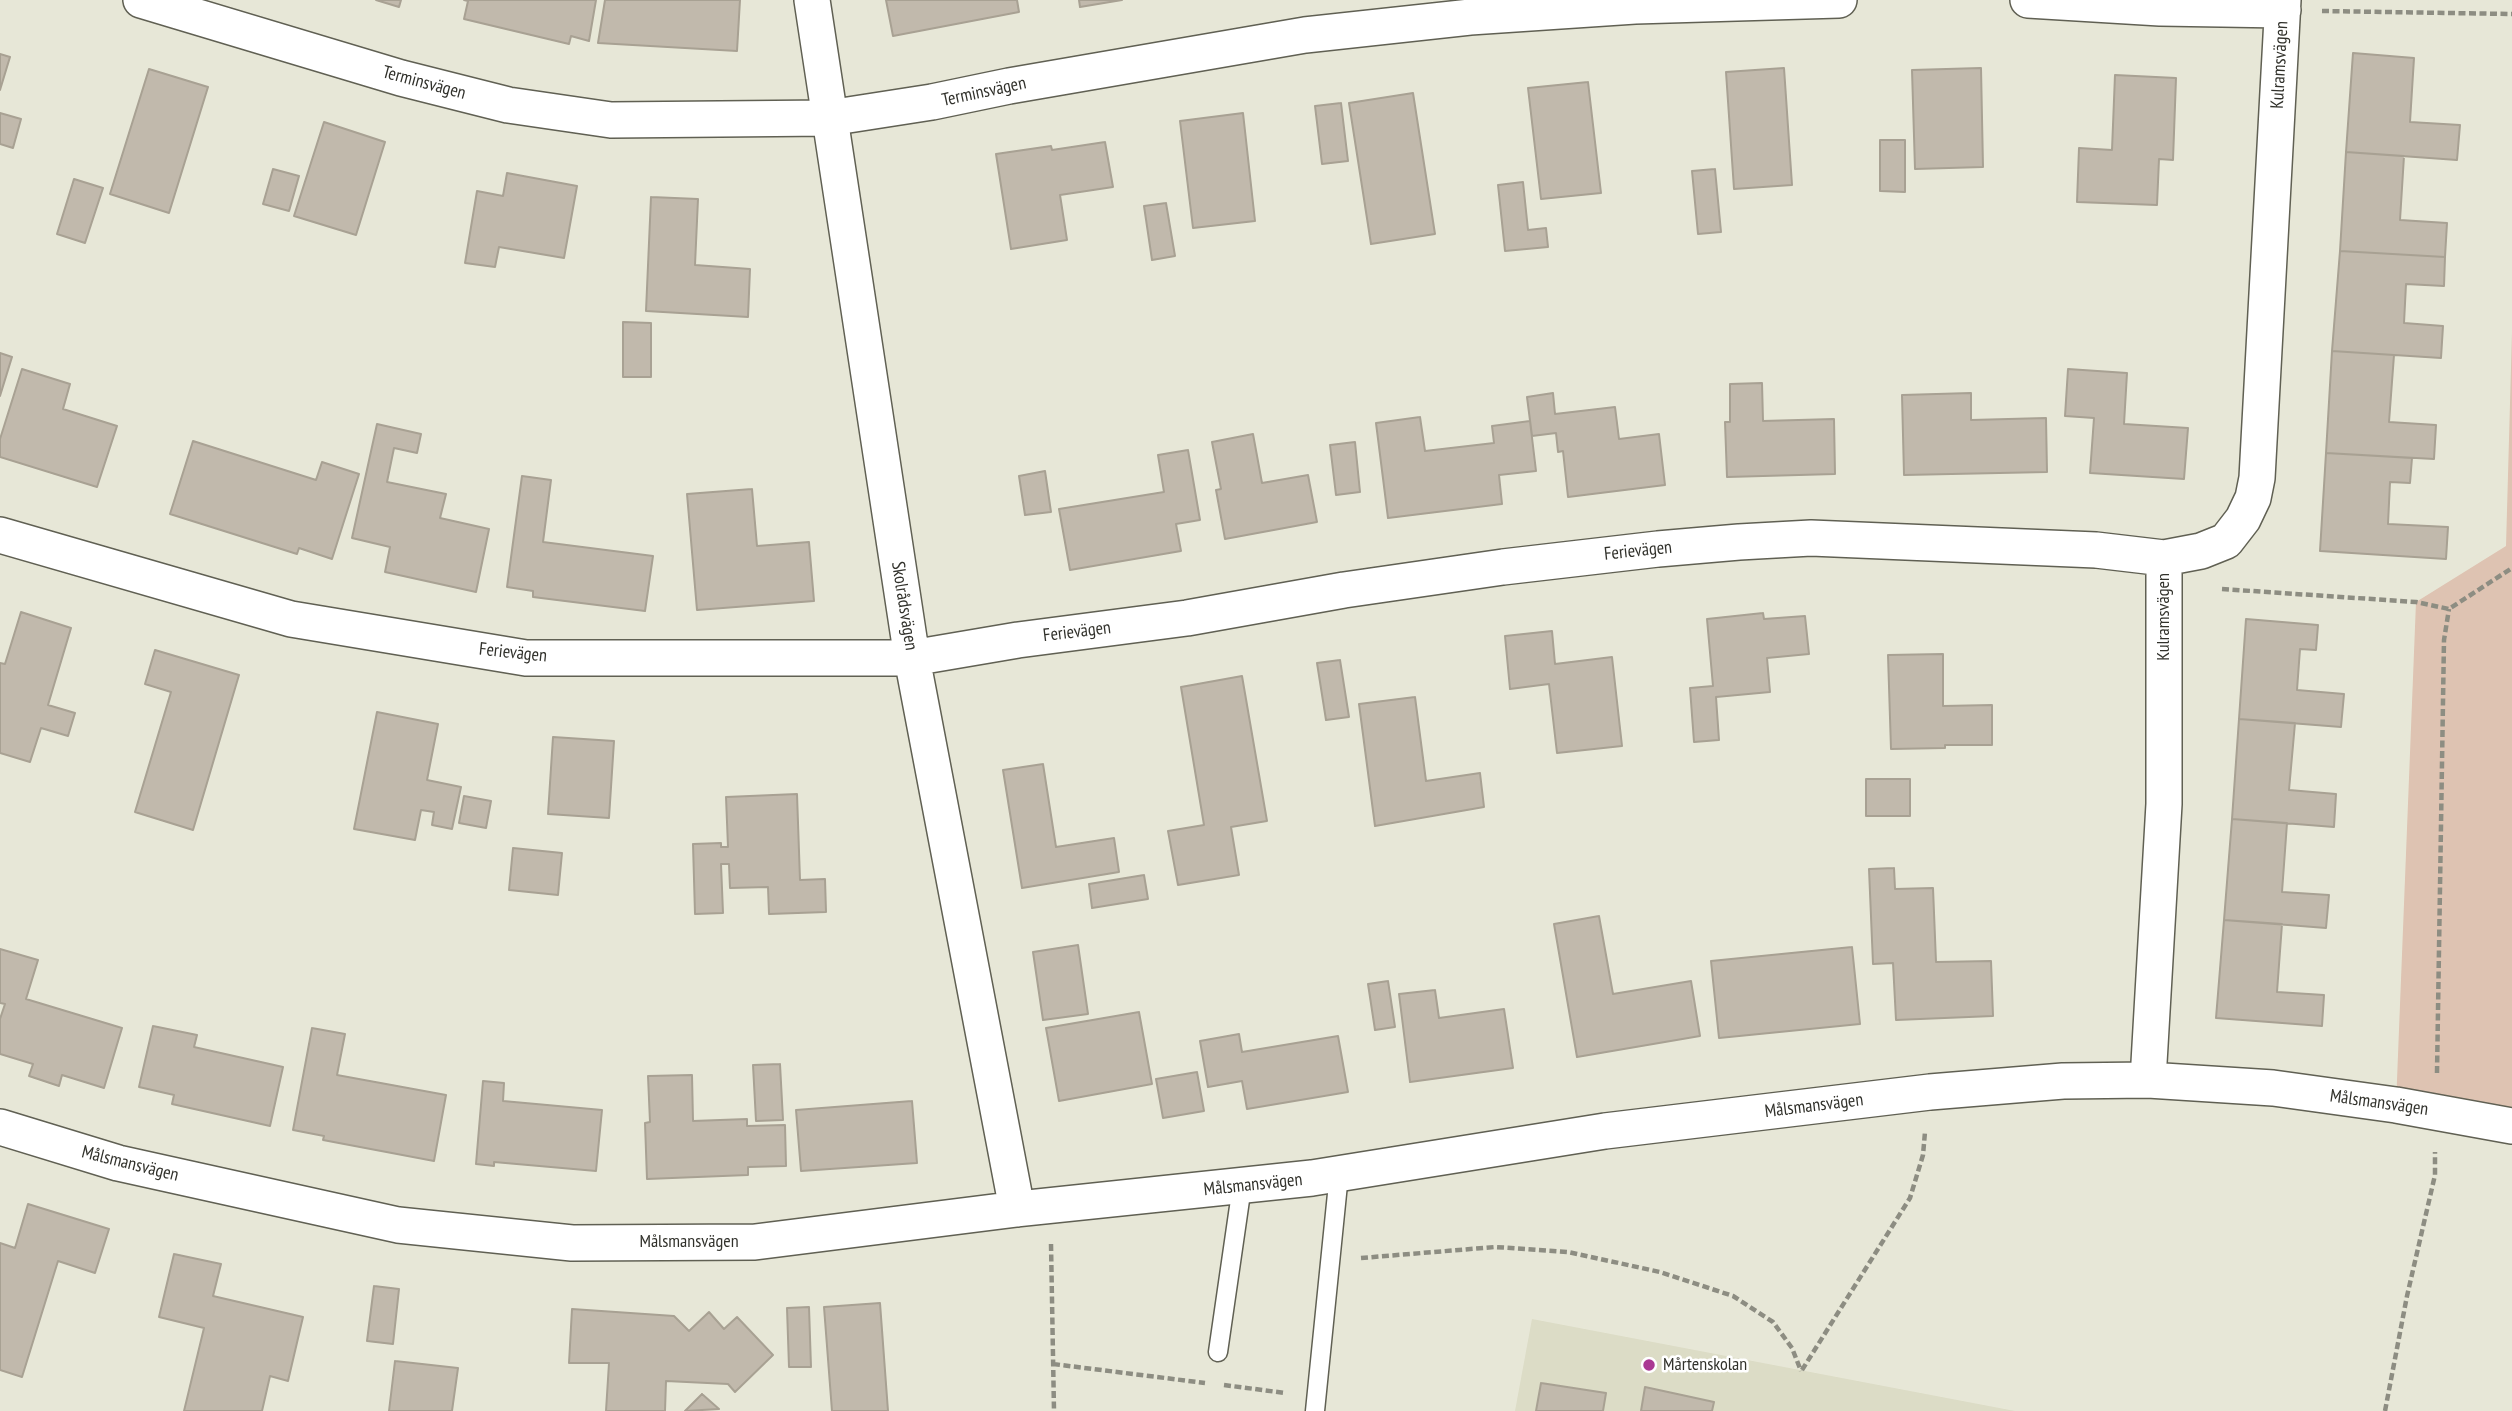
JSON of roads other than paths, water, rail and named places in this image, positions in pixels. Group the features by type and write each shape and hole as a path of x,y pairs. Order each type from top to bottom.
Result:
{"street":[{"name":"Terminsvägen","path":"141,0 401,78 508,105 611,120 829,118 933,102 1009,86 1305,35 1470,18 1621,7 1839,0"},
{"name":"Skolrådsvägen","path":"812,0 912,658 1033,1208"},
{"path":"2028,0 2160,8 2283,5"},
{"name":"Kulramsvägen","path":"2148,1080 2164,804 2164,571 2226,541 2243,519 2253,498 2257,478 2283,5"},
{"name":"Ferievägen","path":"0,535 291,619 526,658 912,658 1018,640 1187,618 1344,590 1503,567 1658,549 1811,538 2096,550 2164,571"},
{"name":"Målsmansvägen","path":"0,1127 118,1163 398,1225 572,1244 755,1242 1339,1174 1605,1131 1930,1093 2063,1081 2148,1080 2273,1088 2512,1126"}],"lane":[{"path":"1316,1404 1339,1174"},
{"path":"1219,1352 1242,1186"}],"place":[{"name":"Mårtenskolan","path":"1649,1365"}]}
